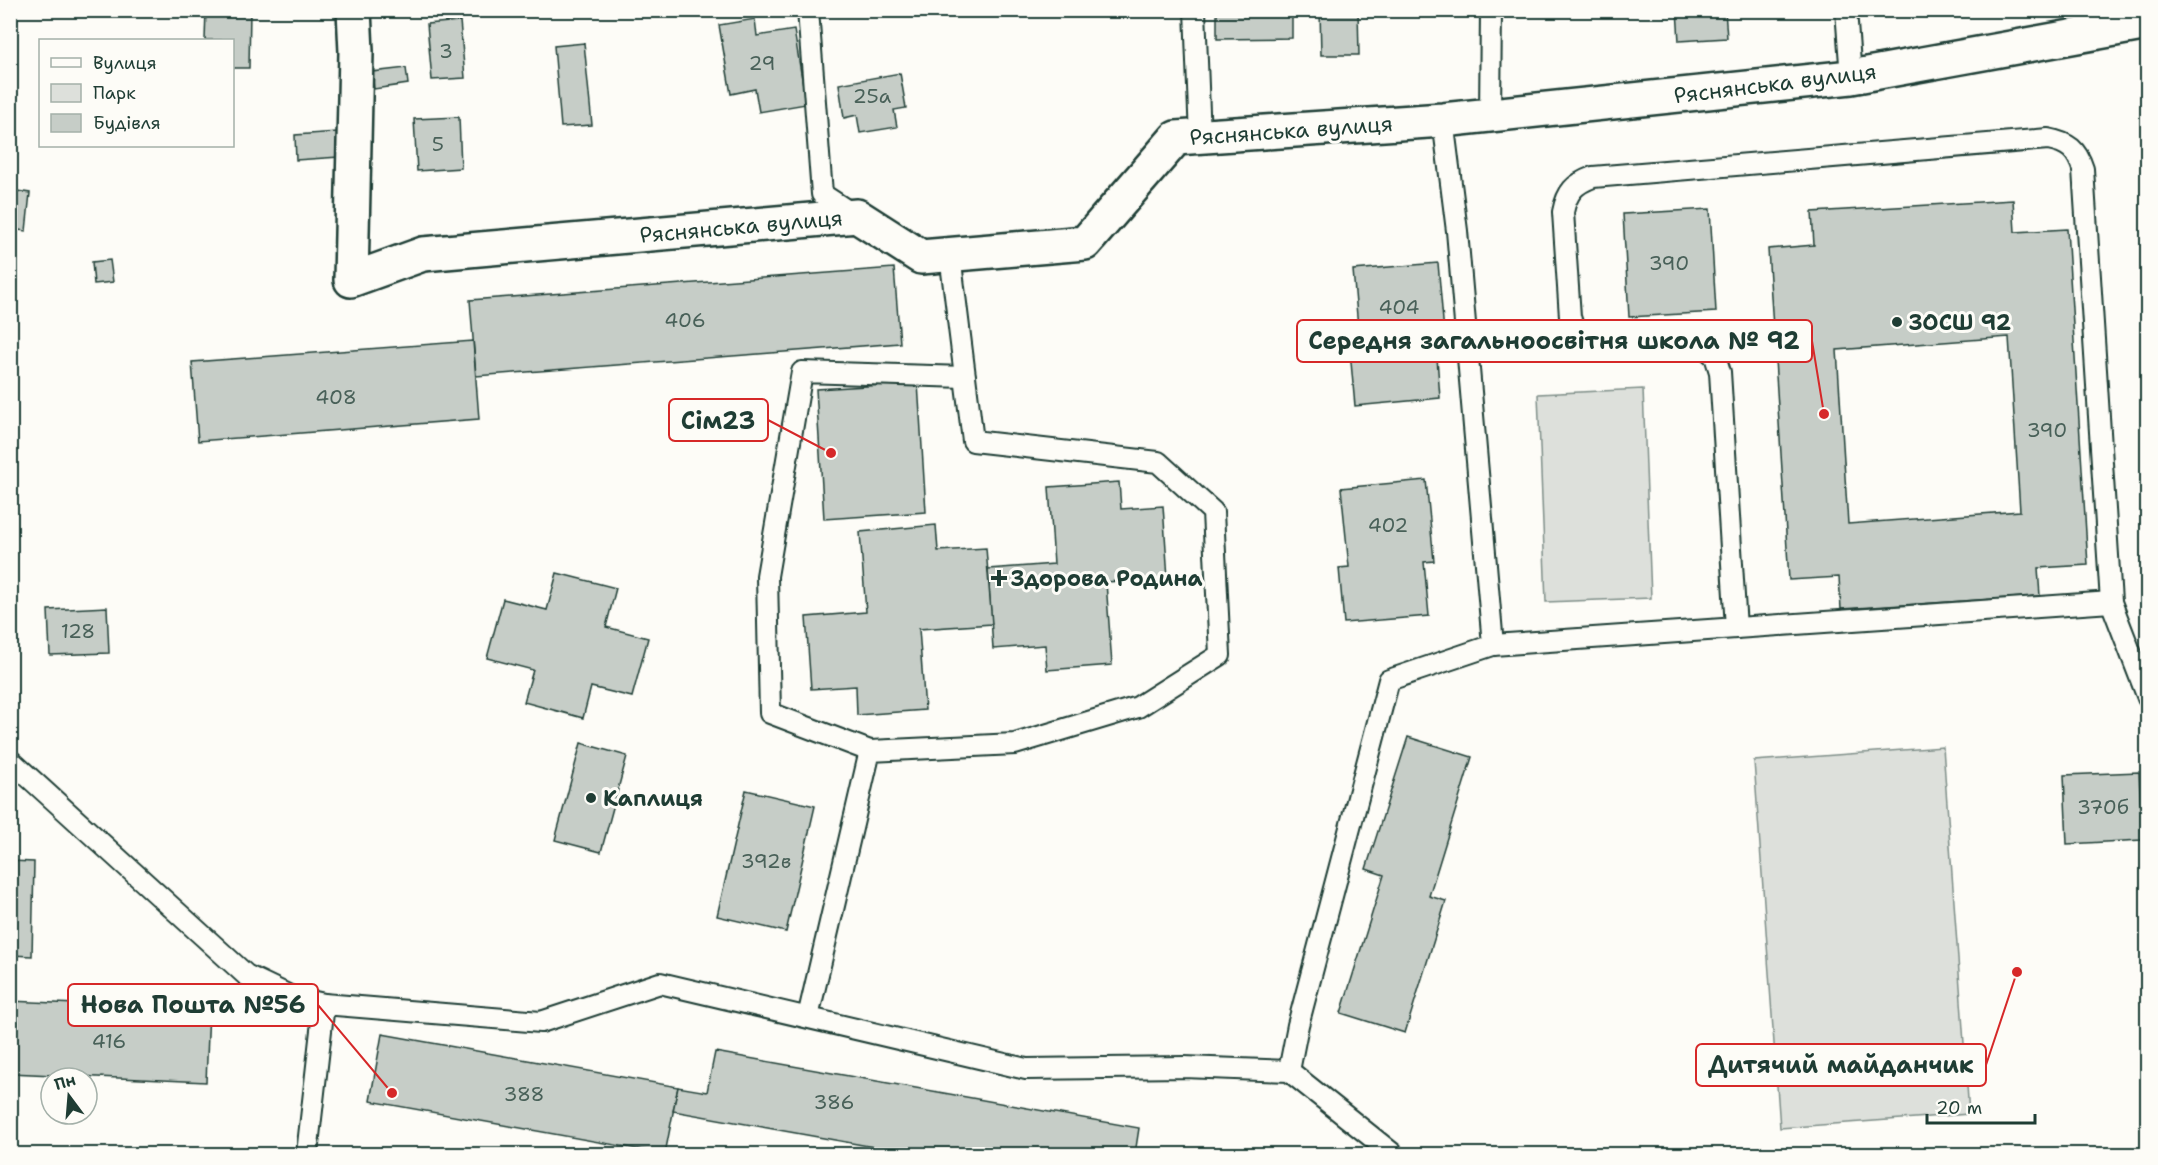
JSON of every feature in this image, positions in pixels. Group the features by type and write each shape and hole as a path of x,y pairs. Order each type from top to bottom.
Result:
{"street":[{"name":"Ряснянська вулиця","path":"354,10 356,52 351,279 423,254 857,216 921,257 1085,243 1176,138 1443,120 1851,77 2148,23"}],"lane":[{"path":"808,10 822,194 857,216"},
{"path":"1195,10 1200,138"},
{"path":"1490,114 1491,10"},
{"path":"1846,10 1851,77"},
{"path":"1443,120 1458,231 1493,645"},
{"path":"1736,628 1720,372 1715,356 1702,345 1685,341 1604,346 1588,344 1575,332 1570,317 1563,212 1566,196 1577,183 1593,177 2048,139 2065,142 2078,153 2083,169 2111,602 2148,698"},
{"path":"950,255 973,441 1158,462 1212,512 1220,655 1138,707 1015,744 870,751 770,713 767,576 802,372 965,377"},
{"path":"1289,1071 1298,1025 1389,680 1493,645 2111,602"},
{"path":"808,1017 870,751"},
{"path":"10,760 246,975 292,997 324,1004 541,1022 660,983 1026,1069 1184,1067 1289,1071 1393,1155"},
{"path":"307,1155 324,1004"}],"green space":[{"path":"1643,389 1651,598 1546,602 1538,394"},
{"path":"1943,747 1969,1114 1780,1128 1754,761"}],"building":[{"path":"206,10 250,10 249,68 234,68 234,39 205,39"},
{"path":"1217,10 1292,10 1292,38 1217,39"},
{"path":"1320,10 1358,10 1359,55 1321,55"},
{"path":"1677,10 1725,10 1727,38 1679,41"},
{"path":"755,19 757,36 794,30 806,104 759,112 755,89 731,94 719,25"},
{"path":"460,21 465,78 432,80 427,24"},
{"path":"584,43 592,125 561,127 554,46"},
{"path":"406,68 408,84 374,89 372,72"},
{"path":"900,73 906,108 894,110 897,127 860,133 857,115 844,118 839,84"},
{"path":"459,117 461,168 417,171 414,119"},
{"path":"337,132 339,157 296,160 295,135"},
{"path":"10,190 30,193 26,231 10,229"},
{"path":"2013,200 2015,232 2067,229 2088,565 2038,568 2040,596 1841,609 1839,577 1789,580 1768,249 1814,245 1812,212","holes":["2009,337 2020,511 1848,524 1837,350"]},
{"path":"1710,209 1716,312 1629,317 1623,214"},
{"path":"110,260 113,282 94,284 92,262"},
{"path":"1438,263 1445,344 1436,344 1440,398 1355,406 1350,351 1360,350 1353,270"},
{"path":"894,268 900,343 476,376 470,300"},
{"path":"473,341 479,419 198,441 192,362"},
{"path":"918,383 926,512 824,519 816,389"},
{"path":"1426,480 1434,561 1424,562 1429,616 1344,623 1339,568 1349,567 1341,488"},
{"path":"1119,482 1121,509 1163,506 1168,578 1106,582 1112,665 1047,670 1045,645 993,649 988,569 1054,564 1049,487"},
{"path":"936,525 938,551 986,548 992,624 919,629 925,710 857,715 856,686 811,689 806,617 866,612 860,532"},
{"path":"557,573 616,588 606,627 648,638 632,697 591,687 583,718 524,702 533,670 487,658 503,599 547,610"},
{"path":"107,607 109,653 50,655 48,610"},
{"path":"1408,737 1472,757 1429,896 1446,901 1405,1033 1341,1013 1384,875 1366,869"},
{"name":"Каплиця","path":"581,743 627,756 601,852 555,840"},
{"path":"2139,772 2142,840 2067,844 2064,775"},
{"path":"746,790 815,806 786,932 717,916"},
{"path":"10,861 34,862 32,956 10,955"},
{"path":"10,1001 209,1010 206,1082 99,1077 99,1066 39,1066 39,1074 10,1073"},
{"path":"382,1034 678,1087 665,1154 370,1101"},
{"path":"715,1052 1139,1128 1135,1154 913,1154 673,1111 678,1087 707,1092"}],"place":[{"name":"ЗОСШ 92","path":"1897,322"},
{"name":"Середня загальноосвітня школа № 92","path":"1824,414"},
{"name":"Сім23","path":"831,453"},
{"name":"Здорова Родина","path":"999,578"},
{"name":"Каплиця","path":"591,798"},
{"name":"Дитячий майданчик","path":"2017,972"},
{"name":"Нова Пошта №56","path":"392,1093"}]}
